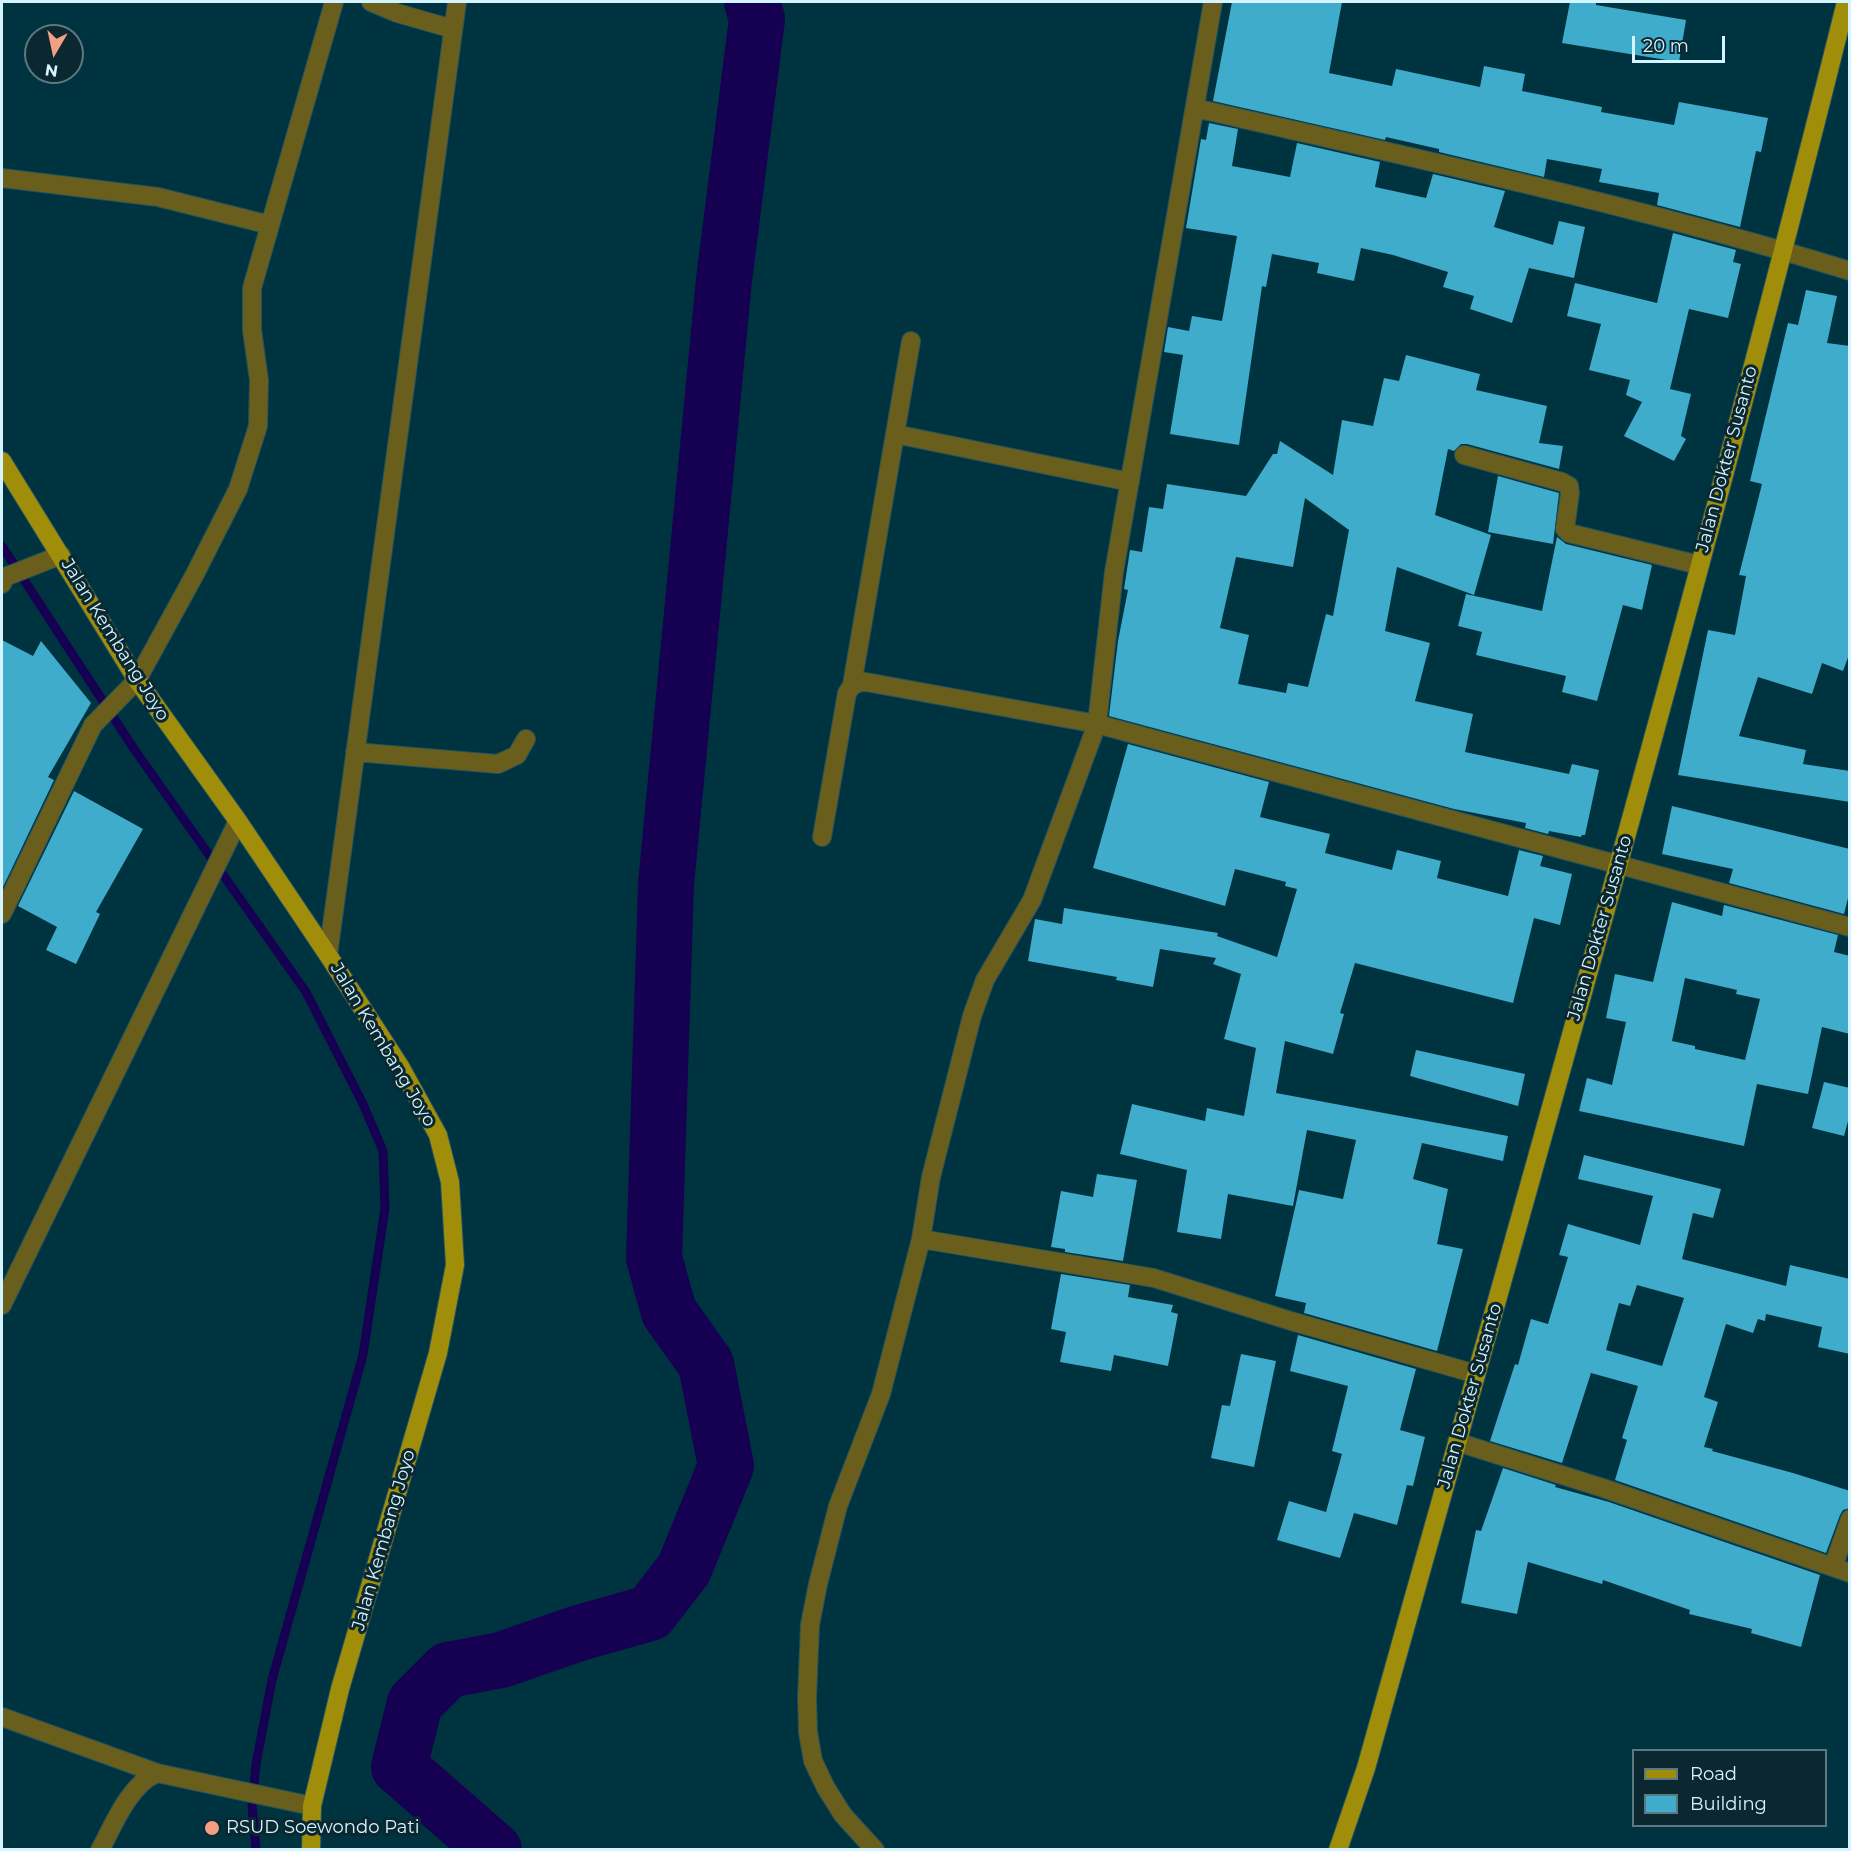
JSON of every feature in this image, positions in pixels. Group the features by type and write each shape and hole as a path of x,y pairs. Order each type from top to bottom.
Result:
{"main road":[{"name":"Jalan Dokter Susanto","path":"1338,1850 1366,1768 1618,866 1784,251 1846,2"},
{"name":"Jalan Kembang Joyo","path":"2,461 136,680 238,821 401,1068 438,1135 450,1182 455,1265 438,1353 340,1689 312,1806 311,1850"}],"street":[{"path":"2,914 93,725 136,680 195,574 238,489 258,426 259,380 252,330 252,288 334,2"},
{"path":"371,2 397,13 453,29"},
{"path":"328,955 457,2"},
{"path":"876,1850 843,1815 813,1761 808,1732 807,1698 810,1625 838,1506 881,1394 921,1239 931,1177 972,1016 985,980 1032,900 1097,724 1114,572 1212,2"},
{"path":"1195,108 1491,175 1784,251 1850,271"},
{"path":"2,178 158,197 270,225"},
{"path":"822,837 847,693 852,685 912,340"},
{"path":"895,434 1130,482"},
{"path":"1464,455 1562,482 1569,486 1565,529 1569,533 1699,565"},
{"path":"3,579 61,555"},
{"path":"852,685 866,682 1097,724 1850,927"},
{"path":"355,752 498,764 517,755 526,739"},
{"path":"2,1305 238,821"},
{"path":"921,1239 1154,1278 1291,1321 1476,1374"},
{"path":"1457,1442 1603,1488 1841,1570 1850,1518"},
{"path":"2,1717 157,1773 312,1806"},
{"path":"100,1850 136,1787 146,1778 157,1773"}],"building":[{"path":"1232,2 1342,2 1329,73 1392,86 1396,69 1480,87 1484,66 1525,74 1522,91 1602,107 1601,112 1674,125 1679,102 1768,118 1761,152 1756,151 1740,227 1657,205 1659,193 1599,182 1602,169 1547,159 1544,177 1439,152 1439,149 1386,137 1385,140 1213,101"},
{"path":"1570,2 1596,2 1596,5 1686,20 1679,62 1562,43"},
{"path":"1209,123 1238,129 1232,166 1290,177 1297,143 1380,162 1375,187 1426,198 1433,174 1505,191 1494,227 1553,245 1559,221 1585,227 1574,278 1529,268 1512,323 1470,309 1474,296 1443,287 1448,272 1393,255 1361,248 1354,281 1317,273 1319,263 1272,254 1266,287 1262,286 1239,445 1170,434 1183,355 1164,352 1168,327 1189,331 1192,316 1222,321 1237,236 1186,228 1201,139 1206,140"},
{"path":"1673,233 1736,250 1733,262 1741,264 1728,318 1689,309 1670,389 1691,394 1681,436 1686,439 1674,461 1624,436 1642,402 1626,395 1630,380 1589,370 1601,324 1567,316 1575,283 1657,303"},
{"path":"1806,290 1837,296 1827,343 1850,346 1850,652 1843,671 1822,663 1812,694 1758,677 1739,736 1806,750 1803,764 1850,771 1850,802 1678,775 1708,630 1735,635 1746,576 1739,575 1762,484 1750,481 1788,323 1798,325"},
{"path":"1406,355 1480,374 1476,390 1547,406 1539,443 1563,446 1559,469 1467,444 1461,444 1454,451 1448,449 1435,515 1491,535 1474,595 1397,567 1385,631 1430,643 1415,701 1473,714 1465,752 1569,774 1572,764 1599,770 1585,835 1581,837 1549,831 1548,834 1525,828 1526,823 1454,809 1109,716 1118,641 1128,590 1124,589 1130,550 1142,552 1149,507 1163,509 1167,484 1246,496 1273,454 1277,454 1280,441 1333,475 1342,420 1373,426 1384,378 1399,381","holes":["1305,498 1349,530 1333,616 1326,614 1308,687 1288,683 1286,693 1238,684 1249,635 1220,628 1236,557 1293,567"]},
{"path":"1498,476 1559,493 1553,544 1488,532"},
{"path":"1557,537 1566,544 1652,565 1642,610 1623,605 1597,701 1562,692 1566,676 1476,655 1482,632 1458,626 1466,594 1542,611"},
{"path":"2,640 33,656 41,641 91,703 48,777 54,780 2,889"},
{"path":"1128,744 1269,782 1260,817 1330,834 1325,853 1392,870 1397,850 1441,861 1437,878 1508,896 1519,850 1543,856 1540,866 1572,874 1560,925 1534,918 1513,1003 1355,963 1340,1013 1344,1014 1333,1054 1285,1041 1276,1093 1508,1136 1503,1161 1422,1143 1413,1179 1448,1189 1437,1244 1463,1249 1437,1351 1304,1313 1306,1303 1275,1296 1299,1190 1343,1199 1356,1140 1307,1130 1293,1206 1228,1194 1221,1239 1177,1232 1187,1170 1120,1154 1132,1104 1205,1121 1207,1108 1244,1116 1256,1048 1224,1039 1241,974 1213,964 1216,958 1160,949 1153,987 1116,980 1117,977 1028,961 1035,919 1062,924 1064,908 1218,933 1217,936 1277,957 1297,889 1285,886 1286,882 1235,869 1225,906 1093,868"},
{"path":"74,791 143,829 96,912 100,914 76,964 46,950 57,927 18,906"},
{"path":"1672,806 1850,849 1850,890 1844,914 1729,883 1733,869 1662,854"},
{"path":"1672,902 1722,916 1724,905 1838,935 1834,952 1850,956 1850,1034 1822,1027 1808,1094 1757,1084 1744,1146 1579,1111 1587,1078 1612,1085 1626,1022 1606,1018 1615,974 1653,982","holes":["1685,978 1737,990 1736,994 1760,999 1745,1060 1695,1049 1695,1046 1672,1041"]},
{"path":"1416,1050 1525,1074 1518,1106 1410,1076"},
{"path":"1824,1082 1850,1088 1850,1114 1844,1136 1812,1128"},
{"path":"1584,1155 1721,1189 1713,1218 1693,1213 1682,1259 1786,1286 1790,1265 1850,1279 1850,1354 1818,1347 1822,1327 1766,1314 1765,1321 1758,1319 1753,1333 1726,1324 1704,1397 1718,1402 1704,1447 1850,1491 1850,1508 1843,1510 1840,1515 1826,1553 1615,1480 1627,1440 1622,1438 1638,1386 1591,1373 1562,1463 1490,1441 1515,1364 1518,1365 1531,1319 1548,1324 1568,1257 1559,1255 1568,1224 1640,1245 1653,1196 1578,1179","holes":["1637,1285 1684,1298 1662,1366 1606,1350 1619,1303 1630,1306"]},
{"path":"1097,1174 1137,1180 1123,1261 1065,1252 1065,1249 1051,1247 1061,1191 1093,1197"},
{"path":"1061,1274 1130,1285 1128,1297 1173,1305 1171,1312 1178,1314 1168,1366 1114,1355 1111,1371 1060,1362 1066,1332 1051,1329"},
{"path":"1298,1335 1416,1369 1400,1430 1425,1437 1413,1486 1407,1485 1397,1525 1354,1513 1340,1558 1277,1540 1289,1501 1326,1512 1342,1454 1332,1451 1348,1386 1290,1371"},
{"path":"1241,1354 1276,1361 1254,1467 1211,1458 1222,1405 1230,1406"},
{"path":"1503,1468 1820,1575 1801,1647 1751,1633 1752,1629 1689,1614 1690,1610 1603,1580 1602,1584 1528,1562 1517,1614 1461,1603 1476,1530 1481,1531"}],"waterway":[{"path":"494,1850 399,1767 415,1703 448,1670 501,1660 579,1633 650,1613 684,1569 726,1466 706,1364 669,1312 654,1258 666,884 724,280 757,19 752,2"},
{"path":"2,546 134,749 306,992 363,1104 383,1151 385,1208 363,1355 272,1680 256,1764 252,1806 256,1850"}],"place":[{"name":"RSUD Soewondo Pati","path":"212,1828"}]}
